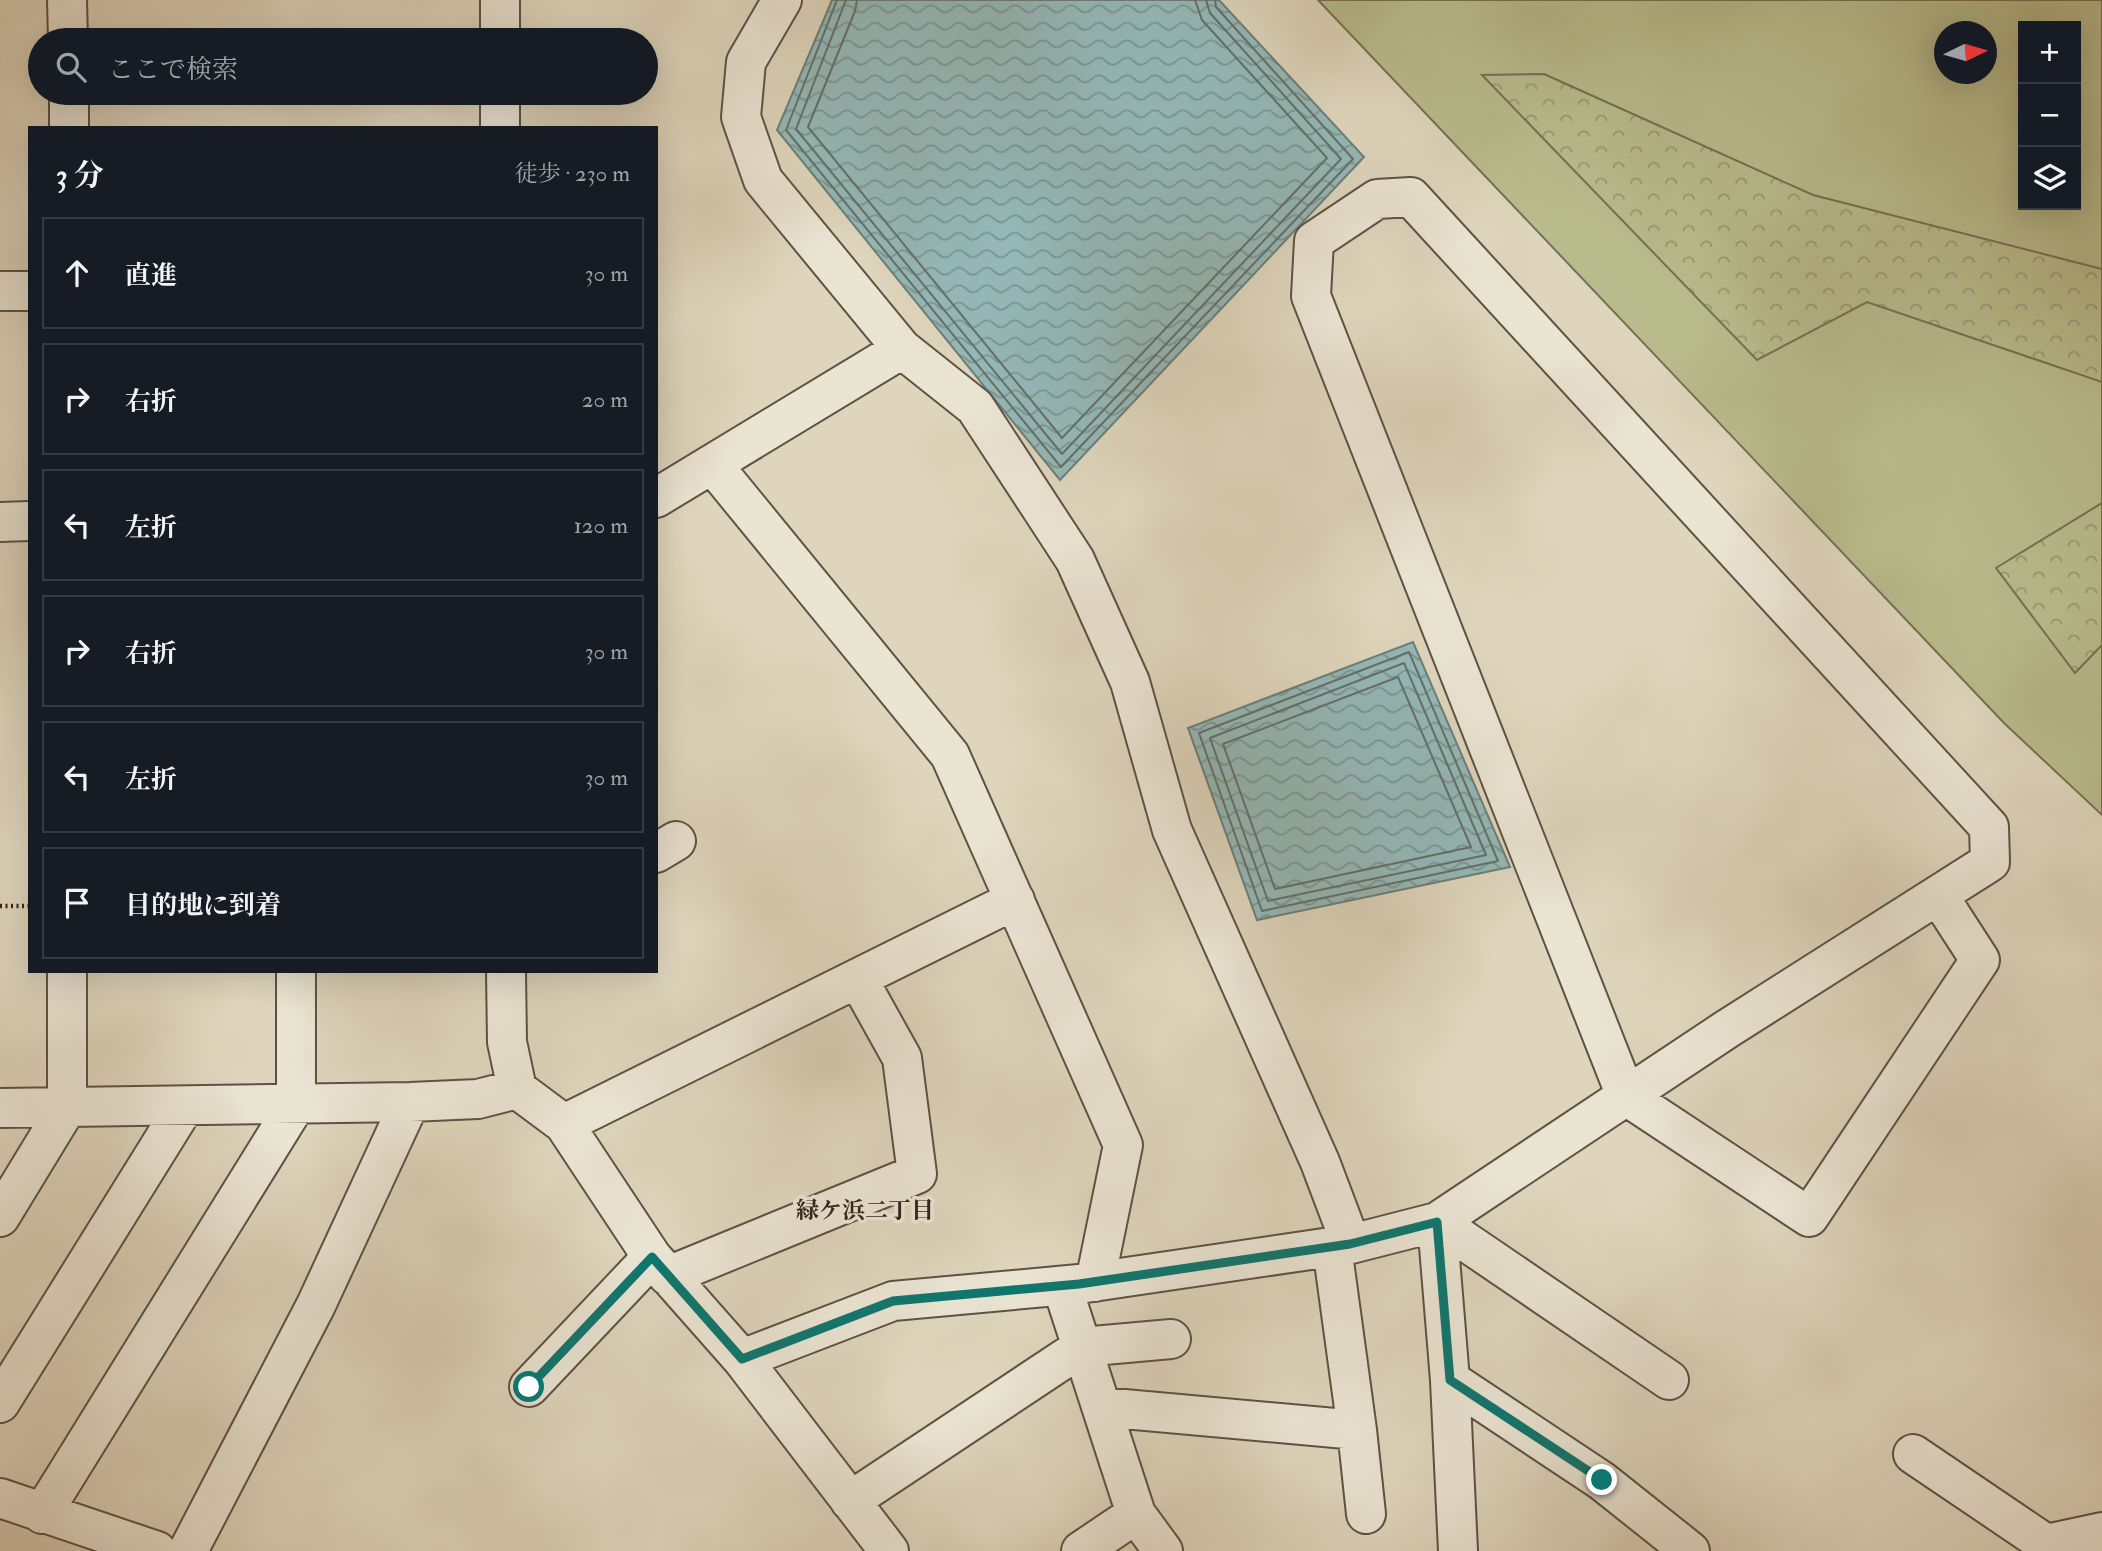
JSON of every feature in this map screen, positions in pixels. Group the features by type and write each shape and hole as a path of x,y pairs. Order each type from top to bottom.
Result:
{"street":[{"path":"67,0 68,28"},
{"path":"500,0 500,28"},
{"path":"782,0 746,62 741,117 763,180 902,349 975,407 1075,560 1130,682 1172,830 1320,1162 1341,1246 1366,1514"},
{"path":"69,105 69,126"},
{"path":"500,105 500,126"},
{"path":"742,1359 893,1301 1078,1284 1341,1246 1437,1222 1626,1096 1938,895 1990,862 1989,827 1411,197 1377,199 1314,241 1311,296 1626,1096 1809,1217 1980,960 1938,895"},
{"path":"0,291 28,291"},
{"path":"658,497 902,349"},
{"path":"712,464 950,755 1123,1145 1078,1284 1082,1347 1136,1514 1163,1551"},
{"path":"0,522 28,521"},
{"path":"564,1124 1015,900"},
{"path":"0,1217 67,1107 67,973"},
{"path":"42,1514 296,1104 296,973"},
{"path":"506,973 507,1042 517,1089 564,1124 660,1267 742,1359 888,1551"},
{"path":"529,1387 660,1267 917,1174 902,1058 858,979"},
{"path":"0,1108 410,1102 478,1099 517,1089"},
{"path":"188,1551 316,1305 410,1102"},
{"path":"0,1403 184,1107"},
{"path":"1437,1222 1450,1380 1458,1551"},
{"path":"1437,1222 1670,1380"},
{"path":"850,1501 1082,1347 1171,1339"},
{"path":"1450,1380 1602,1480 1690,1551"},
{"path":"1102,1407 1357,1430"},
{"path":"1913,1454 2046,1544 2102,1532"},
{"path":"0,1498 157,1551"},
{"path":"1081,1551 1136,1514"}],"path":[{"path":"0,906 28,906"}],"green space":[{"path":"1318,0 2102,0 2102,815 2004,723"},
{"path":"1544,74 1813,195 2102,269 2102,382 1867,302 1757,360 1482,75"},
{"path":"2102,503 2102,645 2075,673 1996,568"}],"water":[{"path":"832,0 1219,0 1364,157 1060,480 777,130"},
{"path":"1413,642 1510,867 1257,920 1188,728"}],"district":[{"name":"緑ケ浜二丁目","path":"865,1210"}],"route":[{"path":"529,1387 652,1257 742,1359 893,1301 1079,1284 1350,1244 1437,1222 1450,1380 1602,1480"}]}
